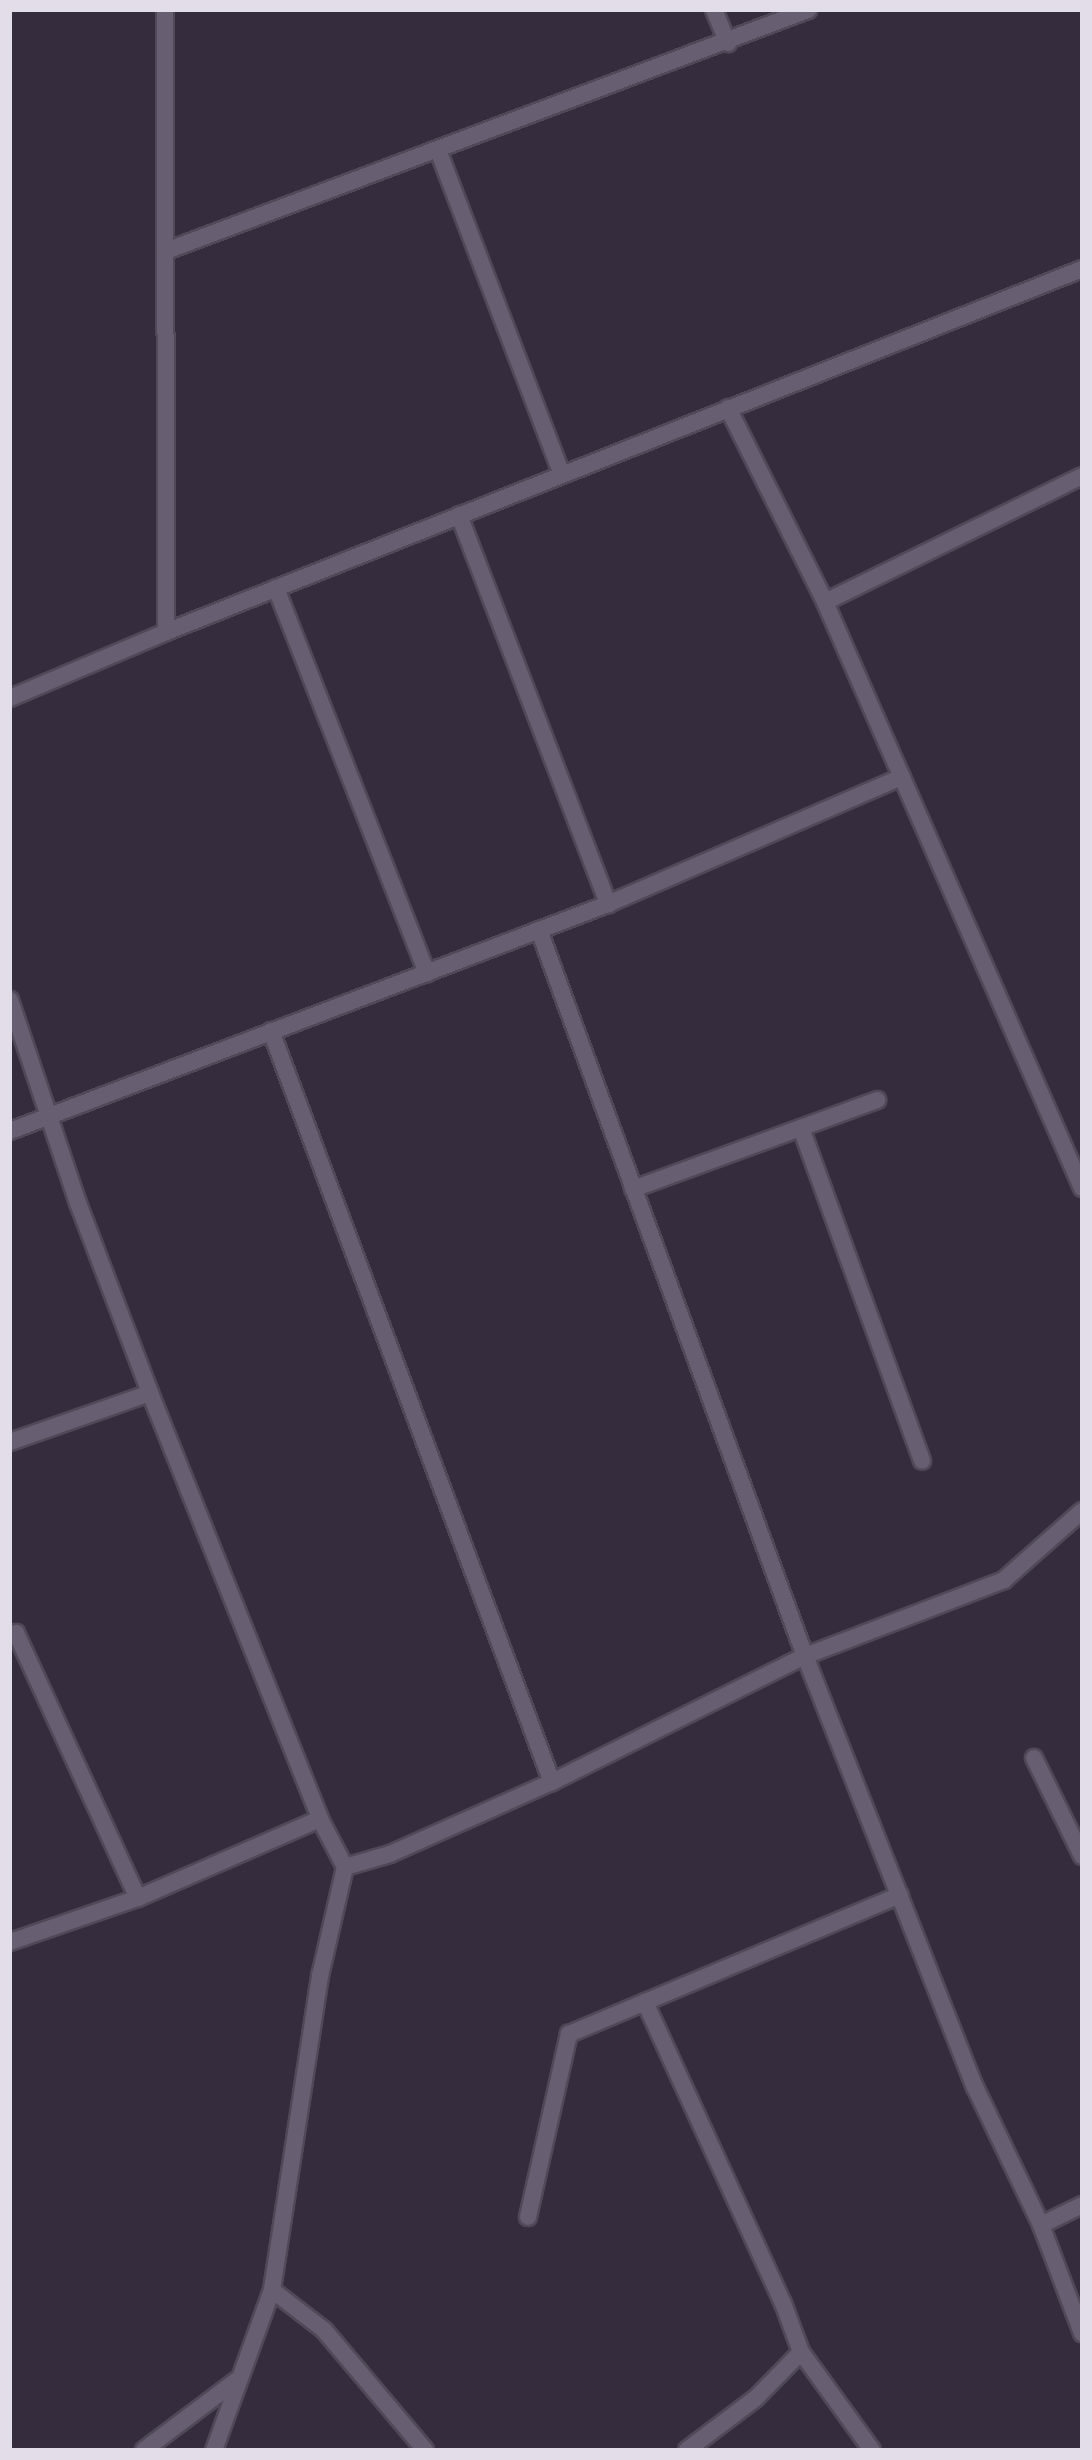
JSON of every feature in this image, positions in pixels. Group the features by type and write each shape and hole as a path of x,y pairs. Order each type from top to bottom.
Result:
{"street":[{"path":"165,10 166,632"},
{"path":"714,10 728,43"},
{"path":"166,251 728,43 808,10"},
{"path":"438,150 562,474"},
{"path":"10,698 166,632 1082,269"},
{"path":"728,408 825,602 1082,1188"},
{"path":"825,602 1082,476"},
{"path":"459,515 608,904"},
{"path":"276,588 427,973"},
{"path":"10,1131 48,1114 608,904 902,777"},
{"path":"539,930 805,1656 975,2087 1041,2224 1082,2333"},
{"path":"10,1000 48,1114 150,1394 320,1819 345,1867 320,1976 272,2290 236,2381 214,2450"},
{"path":"271,1031 552,1782"},
{"path":"633,1189 877,1100"},
{"path":"801,1128 922,1461"},
{"path":"10,1442 150,1394"},
{"path":"345,1867 390,1854 552,1782 805,1656 1004,1580 1082,1511"},
{"path":"10,1636 16,1633 138,1898"},
{"path":"1034,1758 1082,1856"},
{"path":"10,1942 138,1898 320,1819"},
{"path":"528,2217 568,2034 900,1895"},
{"path":"645,2002 783,2303 801,2352 872,2450"},
{"path":"1041,2224 1082,2205"},
{"path":"272,2290 324,2330 425,2450"},
{"path":"687,2450 756,2398 801,2352"},
{"path":"144,2450 236,2381"}]}
